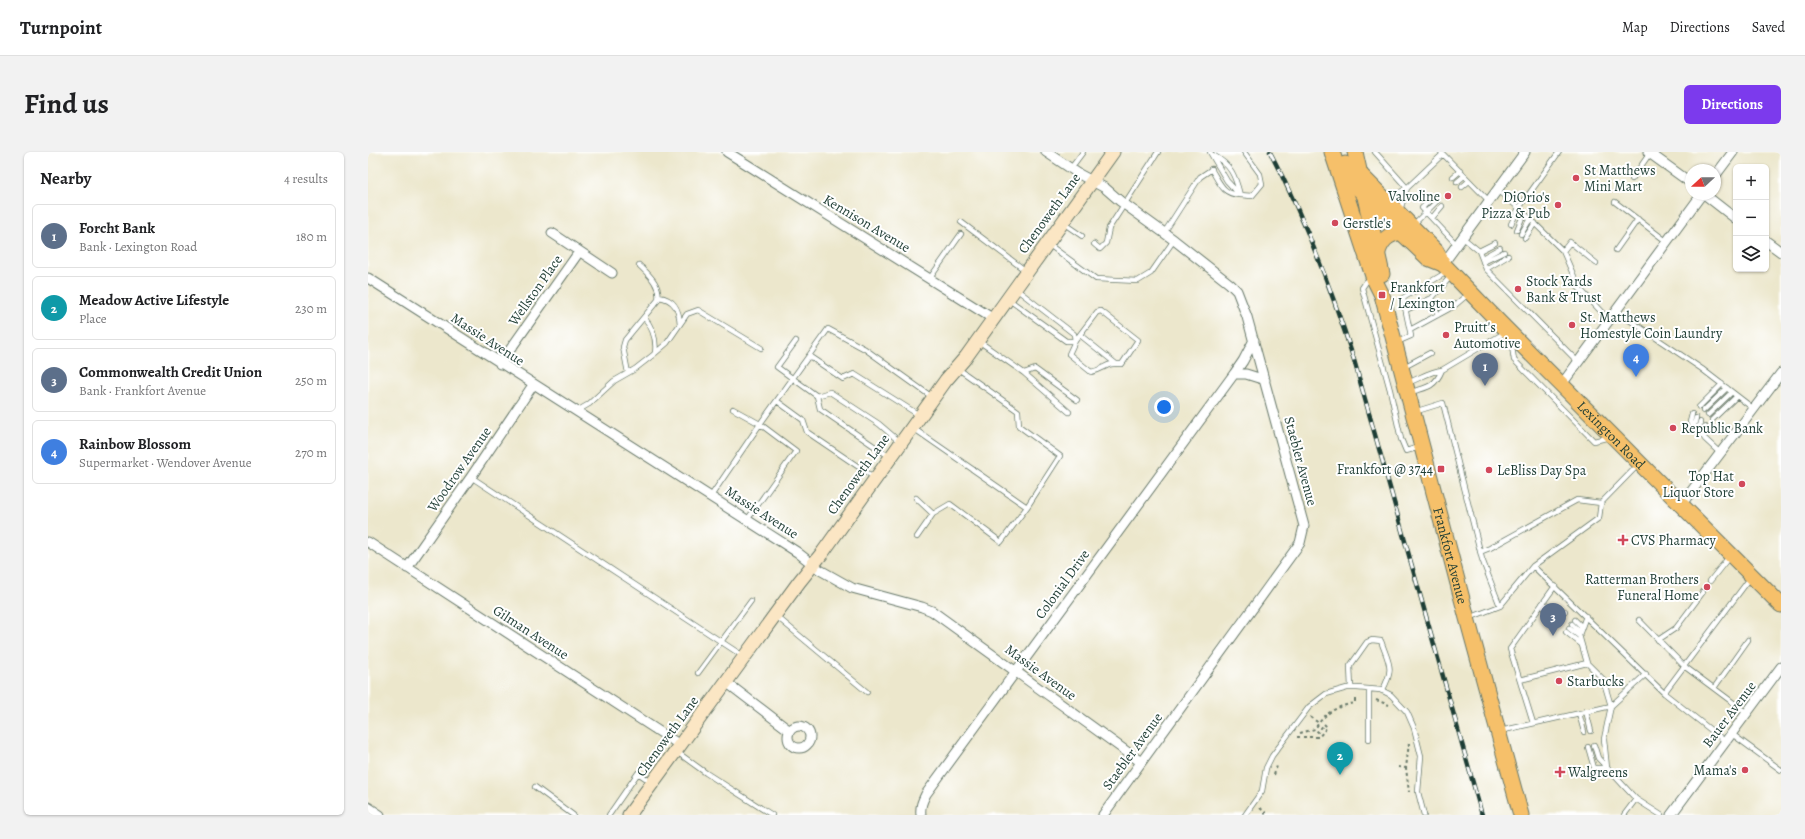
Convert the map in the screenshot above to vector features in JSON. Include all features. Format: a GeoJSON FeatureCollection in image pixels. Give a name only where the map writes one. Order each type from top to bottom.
{"type":"FeatureCollection","features":[{"type":"Feature","properties":{"kind":"main road","name":"Chenoweth Lane"},"geometry":{"type":"LineString","coordinates":[[629,815],[1113,152]]}},
{"type":"Feature","properties":{"kind":"main road","name":"Frankfort Avenue"},"geometry":{"type":"LineString","coordinates":[[1332,152],[1374,276],[1382,295],[1467,618],[1521,815]]}},
{"type":"Feature","properties":{"kind":"main road","name":"Lexington Road"},"geometry":{"type":"LineString","coordinates":[[1341,152],[1349,176],[1365,195],[1405,225]]}},
{"type":"Feature","properties":{"kind":"main road","name":"Frankfort Avenue"},"geometry":{"type":"LineString","coordinates":[[1355,152],[1383,279],[1382,295]]}},
{"type":"Feature","properties":{"kind":"main road","name":"Lexington Road"},"geometry":{"type":"LineString","coordinates":[[1360,174],[1386,200],[1428,258],[1448,270],[1781,605]]}},
{"type":"Feature","properties":{"kind":"main road"},"geometry":{"type":"LineString","coordinates":[[1377,255],[1380,244],[1384,239],[1394,234],[1405,225]]}},
{"type":"Feature","properties":{"kind":"street","name":"Kennison Avenue"},"geometry":{"type":"LineString","coordinates":[[726,152],[992,318]]}},
{"type":"Feature","properties":{"kind":"street","name":"Staebler Avenue"},"geometry":{"type":"LineString","coordinates":[[1046,152],[1105,188],[1125,205],[1174,240],[1237,291],[1254,340],[1304,526],[1300,543],[1102,815]]}},
{"type":"Feature","properties":{"kind":"street"},"geometry":{"type":"LineString","coordinates":[[1448,270],[1460,241],[1525,152]]}},
{"type":"Feature","properties":{"kind":"street"},"geometry":{"type":"LineString","coordinates":[[1721,168],[1733,152]]}},
{"type":"Feature","properties":{"kind":"street"},"geometry":{"type":"LineString","coordinates":[[1649,153],[1685,179]]}},
{"type":"Feature","properties":{"kind":"street"},"geometry":{"type":"LineString","coordinates":[[1562,384],[1666,241],[1698,200]]}},
{"type":"Feature","properties":{"kind":"street"},"geometry":{"type":"LineString","coordinates":[[1711,200],[1733,217]]}},
{"type":"Feature","properties":{"kind":"street"},"geometry":{"type":"LineString","coordinates":[[552,233],[612,273]]}},
{"type":"Feature","properties":{"kind":"street"},"geometry":{"type":"LineString","coordinates":[[1769,243],[1781,252]]}},
{"type":"Feature","properties":{"kind":"street","name":"Wellston Place"},"geometry":{"type":"LineString","coordinates":[[500,364],[579,252]]}},
{"type":"Feature","properties":{"kind":"street","name":"Massie Avenue"},"geometry":{"type":"LineString","coordinates":[[368,278],[533,385],[577,411],[711,496],[797,552],[812,565],[852,588],[932,611],[1141,762]]}},
{"type":"Feature","properties":{"kind":"street","name":"Colonial Drive"},"geometry":{"type":"LineString","coordinates":[[922,815],[920,809],[926,794],[1234,374],[1254,340]]}},
{"type":"Feature","properties":{"kind":"street"},"geometry":{"type":"LineString","coordinates":[[1681,505],[1781,373]]}},
{"type":"Feature","properties":{"kind":"street"},"geometry":{"type":"LineString","coordinates":[[1234,374],[1246,374],[1265,380]]}},
{"type":"Feature","properties":{"kind":"street","name":"Woodrow Avenue"},"geometry":{"type":"LineString","coordinates":[[407,568],[533,385]]}},
{"type":"Feature","properties":{"kind":"street","name":"Gilman Avenue"},"geometry":{"type":"LineString","coordinates":[[368,542],[678,748]]}},
{"type":"Feature","properties":{"kind":"street","name":"Bauer Avenue"},"geometry":{"type":"LineString","coordinates":[[1671,815],[1781,667]]}},
{"type":"Feature","properties":{"kind":"street"},"geometry":{"type":"LineString","coordinates":[[726,682],[790,731]]}},
{"type":"Feature","properties":{"kind":"street"},"geometry":{"type":"LineString","coordinates":[[368,807],[380,815]]}},
{"type":"Feature","properties":{"kind":"lane"},"geometry":{"type":"LineString","coordinates":[[1070,168],[1083,152]]}},
{"type":"Feature","properties":{"kind":"lane"},"geometry":{"type":"LineString","coordinates":[[1094,244],[1100,249],[1106,243],[1109,228],[1158,152]]}},
{"type":"Feature","properties":{"kind":"lane"},"geometry":{"type":"LineString","coordinates":[[1211,169],[1225,191],[1231,194],[1252,196],[1262,184],[1260,174],[1244,152]]}},
{"type":"Feature","properties":{"kind":"lane"},"geometry":{"type":"LineString","coordinates":[[1375,152],[1407,188]]}},
{"type":"Feature","properties":{"kind":"lane"},"geometry":{"type":"LineString","coordinates":[[1511,224],[1519,208],[1559,152]]}},
{"type":"Feature","properties":{"kind":"lane"},"geometry":{"type":"LineString","coordinates":[[1212,153],[1224,161],[1235,176],[1240,195]]}},
{"type":"Feature","properties":{"kind":"lane"},"geometry":{"type":"LineString","coordinates":[[1212,153],[1217,165],[1227,181],[1240,195]]}},
{"type":"Feature","properties":{"kind":"lane"},"geometry":{"type":"LineString","coordinates":[[1386,200],[1407,188],[1442,153],[1489,201]]}},
{"type":"Feature","properties":{"kind":"lane"},"geometry":{"type":"LineString","coordinates":[[1632,179],[1649,153]]}},
{"type":"Feature","properties":{"kind":"lane"},"geometry":{"type":"LineString","coordinates":[[1164,233],[1200,177],[1217,165]]}},
{"type":"Feature","properties":{"kind":"lane"},"geometry":{"type":"LineString","coordinates":[[1453,177],[1460,171]]}},
{"type":"Feature","properties":{"kind":"lane"},"geometry":{"type":"LineString","coordinates":[[1457,182],[1464,176]]}},
{"type":"Feature","properties":{"kind":"lane"},"geometry":{"type":"LineString","coordinates":[[1462,187],[1469,181]]}},
{"type":"Feature","properties":{"kind":"lane"},"geometry":{"type":"LineString","coordinates":[[1407,188],[1401,207],[1405,225],[1426,212],[1437,201]]}},
{"type":"Feature","properties":{"kind":"lane"},"geometry":{"type":"LineString","coordinates":[[1497,190],[1519,208],[1563,251],[1579,288],[1609,320]]}},
{"type":"Feature","properties":{"kind":"lane"},"geometry":{"type":"LineString","coordinates":[[1433,197],[1422,208],[1460,241],[1479,252],[1486,269],[1578,362]]}},
{"type":"Feature","properties":{"kind":"lane"},"geometry":{"type":"LineString","coordinates":[[1615,202],[1666,241]]}},
{"type":"Feature","properties":{"kind":"lane"},"geometry":{"type":"LineString","coordinates":[[1432,218],[1442,206]]}},
{"type":"Feature","properties":{"kind":"lane"},"geometry":{"type":"LineString","coordinates":[[1524,213],[1519,232],[1530,219]]}},
{"type":"Feature","properties":{"kind":"lane"},"geometry":{"type":"LineString","coordinates":[[1616,250],[1638,219]]}},
{"type":"Feature","properties":{"kind":"lane"},"geometry":{"type":"LineString","coordinates":[[961,222],[1026,271]]}},
{"type":"Feature","properties":{"kind":"lane"},"geometry":{"type":"LineString","coordinates":[[1062,222],[1082,236]]}},
{"type":"Feature","properties":{"kind":"lane"},"geometry":{"type":"LineString","coordinates":[[1525,238],[1535,223]]}},
{"type":"Feature","properties":{"kind":"lane"},"geometry":{"type":"LineString","coordinates":[[930,278],[961,234]]}},
{"type":"Feature","properties":{"kind":"lane"},"geometry":{"type":"LineString","coordinates":[[1047,243],[1096,279],[1138,281],[1151,273],[1174,240]]}},
{"type":"Feature","properties":{"kind":"lane"},"geometry":{"type":"LineString","coordinates":[[1563,251],[1570,242],[1596,263]]}},
{"type":"Feature","properties":{"kind":"lane"},"geometry":{"type":"LineString","coordinates":[[1479,252],[1495,243]]}},
{"type":"Feature","properties":{"kind":"lane"},"geometry":{"type":"LineString","coordinates":[[1482,260],[1500,248]]}},
{"type":"Feature","properties":{"kind":"lane"},"geometry":{"type":"LineString","coordinates":[[1482,260],[1506,254],[1486,269]]}},
{"type":"Feature","properties":{"kind":"lane"},"geometry":{"type":"LineString","coordinates":[[628,373],[623,347],[625,340],[659,297],[655,282],[640,266]]}},
{"type":"Feature","properties":{"kind":"lane"},"geometry":{"type":"LineString","coordinates":[[1406,310],[1432,298],[1448,270]]}},
{"type":"Feature","properties":{"kind":"lane"},"geometry":{"type":"LineString","coordinates":[[1395,343],[1411,336],[1403,298],[1448,270]]}},
{"type":"Feature","properties":{"kind":"lane"},"geometry":{"type":"LineString","coordinates":[[1374,276],[1366,282],[1362,288],[1390,390],[1401,439],[1406,451],[1423,447]]}},
{"type":"Feature","properties":{"kind":"lane"},"geometry":{"type":"LineString","coordinates":[[1410,330],[1454,306],[1470,292]]}},
{"type":"Feature","properties":{"kind":"lane"},"geometry":{"type":"LineString","coordinates":[[1011,293],[1074,334],[1075,341]]}},
{"type":"Feature","properties":{"kind":"lane"},"geometry":{"type":"LineString","coordinates":[[1011,293],[1066,341],[1075,341]]}},
{"type":"Feature","properties":{"kind":"lane"},"geometry":{"type":"LineString","coordinates":[[659,297],[665,298],[673,303],[680,313],[680,324]]}},
{"type":"Feature","properties":{"kind":"lane"},"geometry":{"type":"LineString","coordinates":[[1432,298],[1438,315]]}},
{"type":"Feature","properties":{"kind":"lane"},"geometry":{"type":"LineString","coordinates":[[577,411],[593,400],[614,381],[628,373],[667,343],[687,314],[698,310],[761,348]]}},
{"type":"Feature","properties":{"kind":"lane"},"geometry":{"type":"LineString","coordinates":[[1101,311],[1138,340],[1122,364],[1111,363],[1098,371],[1091,372],[1069,354],[1075,341],[1080,335],[1097,312],[1101,311]]}},
{"type":"Feature","properties":{"kind":"lane"},"geometry":{"type":"LineString","coordinates":[[1616,311],[1722,384],[1754,409]]}},
{"type":"Feature","properties":{"kind":"lane"},"geometry":{"type":"LineString","coordinates":[[644,317],[649,324],[656,343],[655,353]]}},
{"type":"Feature","properties":{"kind":"lane"},"geometry":{"type":"LineString","coordinates":[[711,496],[828,329],[864,349],[933,397]]}},
{"type":"Feature","properties":{"kind":"lane"},"geometry":{"type":"LineString","coordinates":[[1407,388],[1432,371],[1442,370],[1509,332],[1514,360],[1594,441],[1614,436]]}},
{"type":"Feature","properties":{"kind":"lane"},"geometry":{"type":"LineString","coordinates":[[1080,335],[1115,363]]}},
{"type":"Feature","properties":{"kind":"lane"},"geometry":{"type":"LineString","coordinates":[[976,340],[1024,373],[1069,412]]}},
{"type":"Feature","properties":{"kind":"lane"},"geometry":{"type":"LineString","coordinates":[[796,341],[777,367],[817,396],[820,409],[890,457]]}},
{"type":"Feature","properties":{"kind":"lane"},"geometry":{"type":"LineString","coordinates":[[1402,368],[1430,353]]}},
{"type":"Feature","properties":{"kind":"lane"},"geometry":{"type":"LineString","coordinates":[[809,356],[843,379],[854,374],[920,416]]}},
{"type":"Feature","properties":{"kind":"lane"},"geometry":{"type":"LineString","coordinates":[[917,537],[933,514],[950,504],[1001,542],[1027,507],[1060,456],[1019,426],[1018,411],[956,368]]}},
{"type":"Feature","properties":{"kind":"lane"},"geometry":{"type":"LineString","coordinates":[[1024,373],[1035,369],[1077,400]]}},
{"type":"Feature","properties":{"kind":"lane"},"geometry":{"type":"LineString","coordinates":[[1407,388],[1431,387],[1439,379],[1442,370]]}},
{"type":"Feature","properties":{"kind":"lane"},"geometry":{"type":"LineString","coordinates":[[1699,407],[1722,384]]}},
{"type":"Feature","properties":{"kind":"lane"},"geometry":{"type":"LineString","coordinates":[[1703,411],[1727,388]]}},
{"type":"Feature","properties":{"kind":"lane"},"geometry":{"type":"LineString","coordinates":[[817,396],[830,392],[879,424],[901,442]]}},
{"type":"Feature","properties":{"kind":"lane"},"geometry":{"type":"LineString","coordinates":[[1708,415],[1732,392]]}},
{"type":"Feature","properties":{"kind":"lane"},"geometry":{"type":"LineString","coordinates":[[1712,420],[1737,396]]}},
{"type":"Feature","properties":{"kind":"lane"},"geometry":{"type":"LineString","coordinates":[[777,401],[803,420],[807,432],[875,478]]}},
{"type":"Feature","properties":{"kind":"lane"},"geometry":{"type":"LineString","coordinates":[[1414,412],[1444,403],[1480,552],[1500,606]]}},
{"type":"Feature","properties":{"kind":"lane"},"geometry":{"type":"LineString","coordinates":[[733,409],[760,424],[796,451],[747,520]]}},
{"type":"Feature","properties":{"kind":"lane"},"geometry":{"type":"LineString","coordinates":[[1694,416],[1690,422],[1720,453]]}},
{"type":"Feature","properties":{"kind":"lane"},"geometry":{"type":"LineString","coordinates":[[1700,422],[1700,434]]}},
{"type":"Feature","properties":{"kind":"lane"},"geometry":{"type":"LineString","coordinates":[[912,427],[1027,507]]}},
{"type":"Feature","properties":{"kind":"lane"},"geometry":{"type":"LineString","coordinates":[[1705,427],[1702,434],[1705,439]]}},
{"type":"Feature","properties":{"kind":"lane"},"geometry":{"type":"LineString","coordinates":[[1467,618],[1500,606],[1533,566],[1599,518],[1601,503],[1640,463]]}},
{"type":"Feature","properties":{"kind":"lane"},"geometry":{"type":"LineString","coordinates":[[471,477],[745,657]]}},
{"type":"Feature","properties":{"kind":"lane"},"geometry":{"type":"LineString","coordinates":[[916,498],[933,514]]}},
{"type":"Feature","properties":{"kind":"lane"},"geometry":{"type":"LineString","coordinates":[[1480,552],[1578,500],[1601,503]]}},
{"type":"Feature","properties":{"kind":"lane"},"geometry":{"type":"LineString","coordinates":[[1710,581],[1731,554]]}},
{"type":"Feature","properties":{"kind":"lane"},"geometry":{"type":"LineString","coordinates":[[1533,566],[1664,693],[1726,742]]}},
{"type":"Feature","properties":{"kind":"lane"},"geometry":{"type":"LineString","coordinates":[[1664,693],[1752,576]]}},
{"type":"Feature","properties":{"kind":"lane"},"geometry":{"type":"LineString","coordinates":[[1533,723],[1510,649],[1555,586]]}},
{"type":"Feature","properties":{"kind":"lane"},"geometry":{"type":"LineString","coordinates":[[1658,640],[1676,628],[1703,592]]}},
{"type":"Feature","properties":{"kind":"lane"},"geometry":{"type":"LineString","coordinates":[[698,673],[751,600]]}},
{"type":"Feature","properties":{"kind":"lane"},"geometry":{"type":"LineString","coordinates":[[1542,604],[1565,611]]}},
{"type":"Feature","properties":{"kind":"lane"},"geometry":{"type":"LineString","coordinates":[[1542,604],[1562,616]]}},
{"type":"Feature","properties":{"kind":"lane"},"geometry":{"type":"LineString","coordinates":[[1542,604],[1556,622]]}},
{"type":"Feature","properties":{"kind":"lane"},"geometry":{"type":"LineString","coordinates":[[775,615],[867,692]]}},
{"type":"Feature","properties":{"kind":"lane"},"geometry":{"type":"LineString","coordinates":[[1581,644],[1580,632],[1586,616]]}},
{"type":"Feature","properties":{"kind":"lane"},"geometry":{"type":"LineString","coordinates":[[1639,620],[1684,666],[1747,713]]}},
{"type":"Feature","properties":{"kind":"lane"},"geometry":{"type":"LineString","coordinates":[[1571,626],[1580,632]]}},
{"type":"Feature","properties":{"kind":"lane"},"geometry":{"type":"LineString","coordinates":[[1571,626],[1580,632]]}},
{"type":"Feature","properties":{"kind":"lane"},"geometry":{"type":"LineString","coordinates":[[1571,626],[1581,644],[1587,663],[1603,679],[1611,706],[1604,739],[1607,768]]}},
{"type":"Feature","properties":{"kind":"lane"},"geometry":{"type":"LineString","coordinates":[[1351,688],[1350,666],[1367,642],[1377,639],[1381,641],[1391,671],[1389,679],[1382,691]]}},
{"type":"Feature","properties":{"kind":"lane"},"geometry":{"type":"LineString","coordinates":[[1714,688],[1748,640]]}},
{"type":"Feature","properties":{"kind":"lane"},"geometry":{"type":"LineString","coordinates":[[1520,680],[1587,663]]}},
{"type":"Feature","properties":{"kind":"lane"},"geometry":{"type":"LineString","coordinates":[[1498,731],[1611,706],[1646,674]]}},
{"type":"Feature","properties":{"kind":"lane"},"geometry":{"type":"LineString","coordinates":[[1245,815],[1262,791],[1266,768],[1272,756],[1309,707],[1326,694],[1351,688],[1382,691],[1390,695],[1407,712],[1414,728],[1421,756],[1418,792],[1424,815]]}},
{"type":"Feature","properties":{"kind":"lane"},"geometry":{"type":"LineString","coordinates":[[1369,689],[1369,739]]}},
{"type":"Feature","properties":{"kind":"lane"},"geometry":{"type":"LineString","coordinates":[[1586,711],[1590,731]]}},
{"type":"Feature","properties":{"kind":"lane"},"geometry":{"type":"LineString","coordinates":[[1579,713],[1584,732]]}},
{"type":"Feature","properties":{"kind":"lane"},"geometry":{"type":"LineString","coordinates":[[1732,734],[1781,770]]}},
{"type":"Feature","properties":{"kind":"lane"},"geometry":{"type":"LineString","coordinates":[[1594,745],[1598,758],[1636,800],[1661,815]]}},
{"type":"Feature","properties":{"kind":"lane"},"geometry":{"type":"LineString","coordinates":[[1588,747],[1594,768],[1607,768]]}},
{"type":"Feature","properties":{"kind":"lane"},"geometry":{"type":"LineString","coordinates":[[678,748],[706,773],[772,815]]}},
{"type":"Feature","properties":{"kind":"lane"},"geometry":{"type":"LineString","coordinates":[[609,815],[638,773],[652,783]]}},
{"type":"Feature","properties":{"kind":"lane"},"geometry":{"type":"LineString","coordinates":[[535,787],[573,815]]}},
{"type":"Feature","properties":{"kind":"lane"},"geometry":{"type":"LineString","coordinates":[[1623,815],[1636,800]]}},
{"type":"Feature","properties":{"kind":"path"},"geometry":{"type":"LineString","coordinates":[[1315,729],[1327,714],[1337,708],[1354,703],[1356,695],[1360,693],[1386,704],[1393,710]]}},
{"type":"Feature","properties":{"kind":"path"},"geometry":{"type":"LineString","coordinates":[[1293,742],[1297,737],[1301,732],[1315,729],[1318,732],[1324,724],[1327,728],[1319,737],[1297,737]]}},
{"type":"Feature","properties":{"kind":"path"},"geometry":{"type":"LineString","coordinates":[[1409,740],[1406,768],[1411,798]]}},
{"type":"Feature","properties":{"kind":"path"},"geometry":{"type":"LineString","coordinates":[[1273,779],[1279,763]]}},
{"type":"Feature","properties":{"kind":"path"},"geometry":{"type":"LineString","coordinates":[[1398,767],[1406,768]]}},
{"type":"Feature","properties":{"kind":"path"},"geometry":{"type":"LineString","coordinates":[[1260,806],[1266,813],[1265,815]]}},
{"type":"Feature","properties":{"kind":"railway"},"geometry":{"type":"LineString","coordinates":[[1270,152],[1306,228],[1354,360],[1482,815]]}},
{"type":"Feature","properties":{"kind":"place","name":"St Matthews Mini Mart"},"geometry":{"type":"Point","coordinates":[1576,178]}},
{"type":"Feature","properties":{"kind":"place","name":"Valvoline"},"geometry":{"type":"Point","coordinates":[1448,196]}},
{"type":"Feature","properties":{"kind":"place","name":"DiOrio's Pizza & Pub"},"geometry":{"type":"Point","coordinates":[1558,205]}},
{"type":"Feature","properties":{"kind":"place","name":"Gerstle's"},"geometry":{"type":"Point","coordinates":[1335,223]}},
{"type":"Feature","properties":{"kind":"place","name":"Stock Yards Bank & Trust"},"geometry":{"type":"Point","coordinates":[1518,289]}},
{"type":"Feature","properties":{"kind":"place","name":"Frankfort / Lexington"},"geometry":{"type":"Point","coordinates":[1382,295]}},
{"type":"Feature","properties":{"kind":"place","name":"St. Matthews Homestyle Coin Laundry"},"geometry":{"type":"Point","coordinates":[1572,325]}},
{"type":"Feature","properties":{"kind":"place","name":"Pruitt's Automotive"},"geometry":{"type":"Point","coordinates":[1446,335]}},
{"type":"Feature","properties":{"kind":"place","name":"Rainbow Blossom"},"geometry":{"type":"Point","coordinates":[1636,377]}},
{"type":"Feature","properties":{"kind":"place","name":"Forcht Bank"},"geometry":{"type":"Point","coordinates":[1485,386]}},
{"type":"Feature","properties":{"kind":"place","name":"Republic Bank"},"geometry":{"type":"Point","coordinates":[1673,428]}},
{"type":"Feature","properties":{"kind":"place","name":"Frankfort @ 3744"},"geometry":{"type":"Point","coordinates":[1441,469]}},
{"type":"Feature","properties":{"kind":"place","name":"LeBliss Day Spa"},"geometry":{"type":"Point","coordinates":[1489,470]}},
{"type":"Feature","properties":{"kind":"place","name":"Top Hat Liquor Store"},"geometry":{"type":"Point","coordinates":[1742,484]}},
{"type":"Feature","properties":{"kind":"place","name":"CVS Pharmacy"},"geometry":{"type":"Point","coordinates":[1623,540]}},
{"type":"Feature","properties":{"kind":"place","name":"Ratterman Brothers Funeral Home"},"geometry":{"type":"Point","coordinates":[1707,587]}},
{"type":"Feature","properties":{"kind":"place","name":"Commonwealth Credit Union"},"geometry":{"type":"Point","coordinates":[1553,636]}},
{"type":"Feature","properties":{"kind":"place","name":"Starbucks"},"geometry":{"type":"Point","coordinates":[1559,681]}},
{"type":"Feature","properties":{"kind":"place","name":"Mama's"},"geometry":{"type":"Point","coordinates":[1745,770]}},
{"type":"Feature","properties":{"kind":"place","name":"Walgreens"},"geometry":{"type":"Point","coordinates":[1560,772]}},
{"type":"Feature","properties":{"kind":"place","name":"Meadow Active Lifestyle"},"geometry":{"type":"Point","coordinates":[1340,775]}}]}
